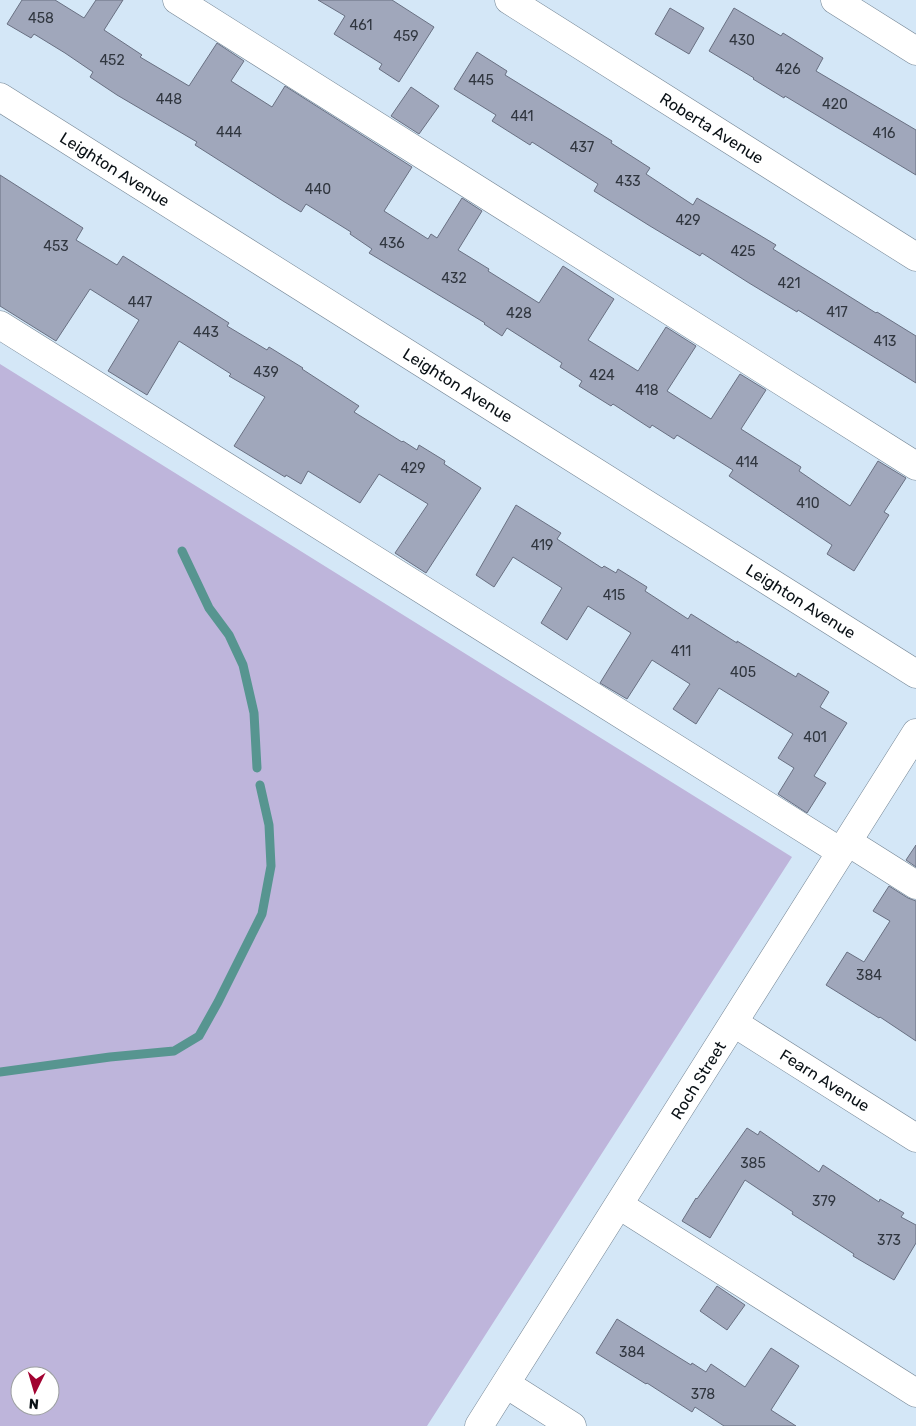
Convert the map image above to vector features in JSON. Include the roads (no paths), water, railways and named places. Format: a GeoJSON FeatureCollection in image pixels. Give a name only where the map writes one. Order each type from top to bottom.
{"type":"FeatureCollection","features":[{"type":"Feature","properties":{"kind":"street"},"geometry":{"type":"LineString","coordinates":[[177,0],[916,466]]}},
{"type":"Feature","properties":{"kind":"street","name":"Roberta Avenue"},"geometry":{"type":"LineString","coordinates":[[509,0],[916,257]]}},
{"type":"Feature","properties":{"kind":"street"},"geometry":{"type":"LineString","coordinates":[[835,0],[916,51]]}},
{"type":"Feature","properties":{"kind":"street","name":"Leighton Avenue"},"geometry":{"type":"LineString","coordinates":[[0,97],[916,674]]}},
{"type":"Feature","properties":{"kind":"street"},"geometry":{"type":"LineString","coordinates":[[0,325],[844,847],[916,885]]}},
{"type":"Feature","properties":{"kind":"street","name":"Roch Street"},"geometry":{"type":"LineString","coordinates":[[479,1426],[916,733]]}},
{"type":"Feature","properties":{"kind":"street","name":"Fearn Avenue"},"geometry":{"type":"LineString","coordinates":[[734,1023],[916,1138]]}},
{"type":"Feature","properties":{"kind":"street"},"geometry":{"type":"LineString","coordinates":[[619,1205],[916,1393]]}},
{"type":"Feature","properties":{"kind":"street"},"geometry":{"type":"LineString","coordinates":[[506,1384],[572,1426]]}},
{"type":"Feature","properties":{"kind":"waterway"},"geometry":{"type":"LineString","coordinates":[[182,551],[209,608],[229,635],[243,665],[254,713],[257,768]]}},
{"type":"Feature","properties":{"kind":"waterway"},"geometry":{"type":"LineString","coordinates":[[0,1072],[110,1057],[174,1051],[199,1036],[262,914],[271,866],[269,825],[260,785]]}}]}
